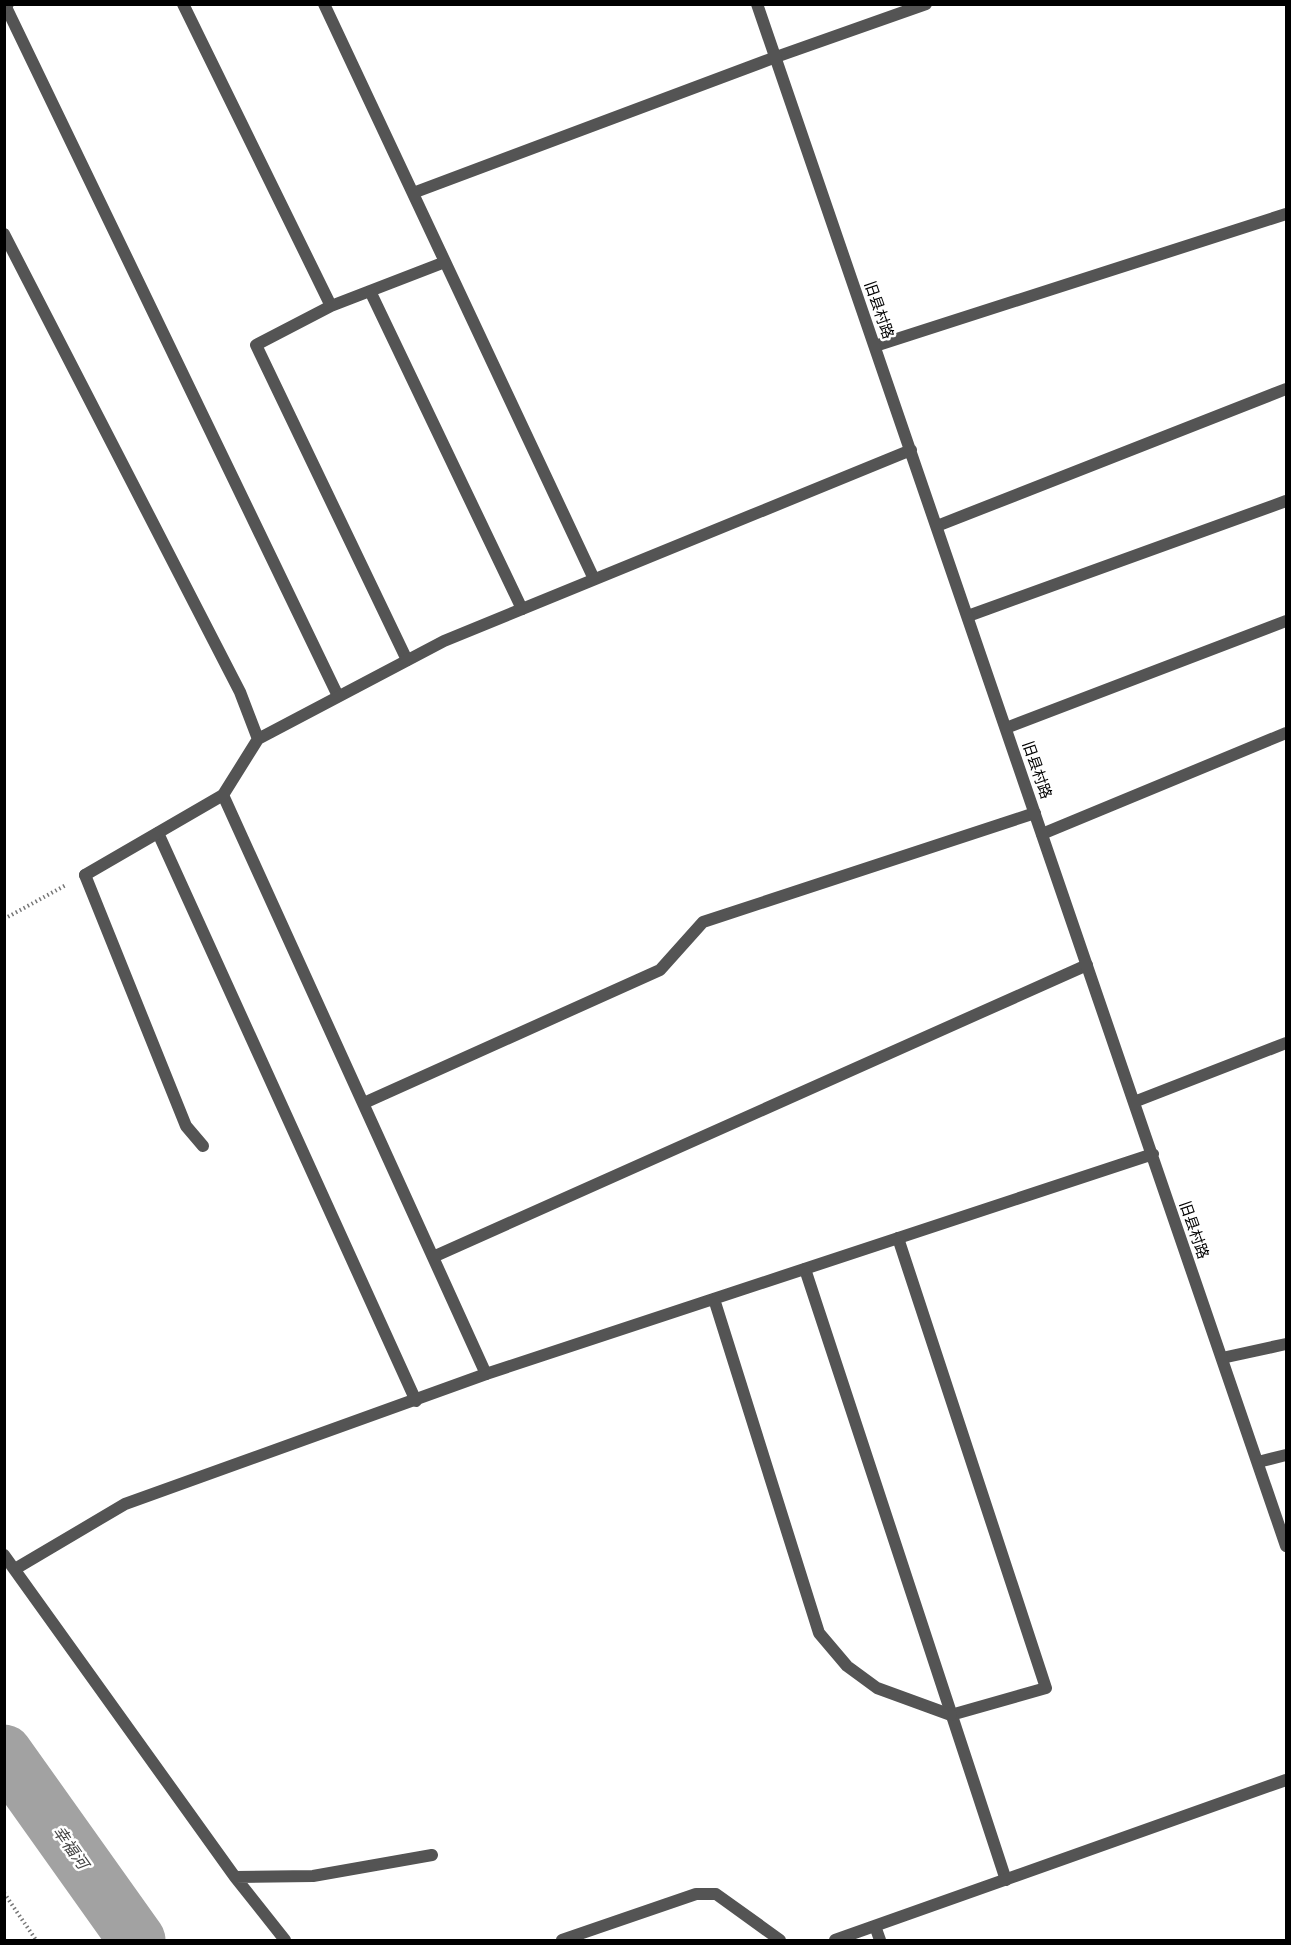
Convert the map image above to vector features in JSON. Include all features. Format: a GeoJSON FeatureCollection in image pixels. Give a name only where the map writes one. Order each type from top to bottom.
{"type":"FeatureCollection","features":[{"type":"Feature","properties":{"kind":"street"},"geometry":{"type":"LineString","coordinates":[[183,4],[331,306]]}},
{"type":"Feature","properties":{"kind":"street"},"geometry":{"type":"LineString","coordinates":[[324,4],[594,579]]}},
{"type":"Feature","properties":{"kind":"street","name":"旧县村路"},"geometry":{"type":"LineString","coordinates":[[758,4],[1287,1546]]}},
{"type":"Feature","properties":{"kind":"street"},"geometry":{"type":"LineString","coordinates":[[413,193],[776,57],[926,4]]}},
{"type":"Feature","properties":{"kind":"street"},"geometry":{"type":"LineString","coordinates":[[6,6],[338,696]]}},
{"type":"Feature","properties":{"kind":"street"},"geometry":{"type":"LineString","coordinates":[[875,346],[1287,214]]}},
{"type":"Feature","properties":{"kind":"street"},"geometry":{"type":"LineString","coordinates":[[4,234],[240,692],[258,739]]}},
{"type":"Feature","properties":{"kind":"street"},"geometry":{"type":"LineString","coordinates":[[407,660],[256,345],[331,306],[445,262]]}},
{"type":"Feature","properties":{"kind":"street"},"geometry":{"type":"LineString","coordinates":[[370,291],[522,609]]}},
{"type":"Feature","properties":{"kind":"street"},"geometry":{"type":"LineString","coordinates":[[937,526],[1287,389]]}},
{"type":"Feature","properties":{"kind":"street"},"geometry":{"type":"LineString","coordinates":[[203,1146],[186,1126],[85,875],[222,795],[258,739],[444,640],[911,450]]}},
{"type":"Feature","properties":{"kind":"street"},"geometry":{"type":"LineString","coordinates":[[968,616],[1287,501]]}},
{"type":"Feature","properties":{"kind":"street"},"geometry":{"type":"LineString","coordinates":[[1006,728],[1287,621]]}},
{"type":"Feature","properties":{"kind":"street"},"geometry":{"type":"LineString","coordinates":[[1042,834],[1287,733]]}},
{"type":"Feature","properties":{"kind":"street"},"geometry":{"type":"LineString","coordinates":[[222,795],[486,1374]]}},
{"type":"Feature","properties":{"kind":"street"},"geometry":{"type":"LineString","coordinates":[[364,1103],[660,970],[703,922],[1035,813]]}},
{"type":"Feature","properties":{"kind":"street"},"geometry":{"type":"LineString","coordinates":[[158,832],[416,1401]]}},
{"type":"Feature","properties":{"kind":"street"},"geometry":{"type":"LineString","coordinates":[[433,1257],[1087,965]]}},
{"type":"Feature","properties":{"kind":"street"},"geometry":{"type":"LineString","coordinates":[[1134,1101],[1287,1043]]}},
{"type":"Feature","properties":{"kind":"street"},"geometry":{"type":"LineString","coordinates":[[15,1569],[125,1504],[486,1374],[1153,1154]]}},
{"type":"Feature","properties":{"kind":"street"},"geometry":{"type":"LineString","coordinates":[[714,1299],[819,1633],[847,1666],[877,1688],[951,1715],[1046,1688],[898,1238]]}},
{"type":"Feature","properties":{"kind":"street"},"geometry":{"type":"LineString","coordinates":[[805,1269],[1005,1880]]}},
{"type":"Feature","properties":{"kind":"street"},"geometry":{"type":"LineString","coordinates":[[1222,1358],[1287,1344]]}},
{"type":"Feature","properties":{"kind":"street"},"geometry":{"type":"LineString","coordinates":[[1258,1462],[1287,1455]]}},
{"type":"Feature","properties":{"kind":"street"},"geometry":{"type":"LineString","coordinates":[[4,1555],[235,1877],[285,1941]]}},
{"type":"Feature","properties":{"kind":"street"},"geometry":{"type":"LineString","coordinates":[[835,1941],[1287,1780]]}},
{"type":"Feature","properties":{"kind":"street"},"geometry":{"type":"LineString","coordinates":[[235,1877],[313,1876],[432,1855]]}},
{"type":"Feature","properties":{"kind":"street"},"geometry":{"type":"LineString","coordinates":[[562,1941],[696,1894],[716,1894],[780,1941]]}},
{"type":"Feature","properties":{"kind":"street"},"geometry":{"type":"LineString","coordinates":[[875,1926],[880,1941]]}},
{"type":"Feature","properties":{"kind":"path"},"geometry":{"type":"LineString","coordinates":[[4,919],[85,875]]}},
{"type":"Feature","properties":{"kind":"path"},"geometry":{"type":"LineString","coordinates":[[4,1893],[36,1941]]}},
{"type":"Feature","properties":{"kind":"waterway","name":"幸福河"},"geometry":{"type":"LineString","coordinates":[[4,1753],[137,1940]]}}]}
